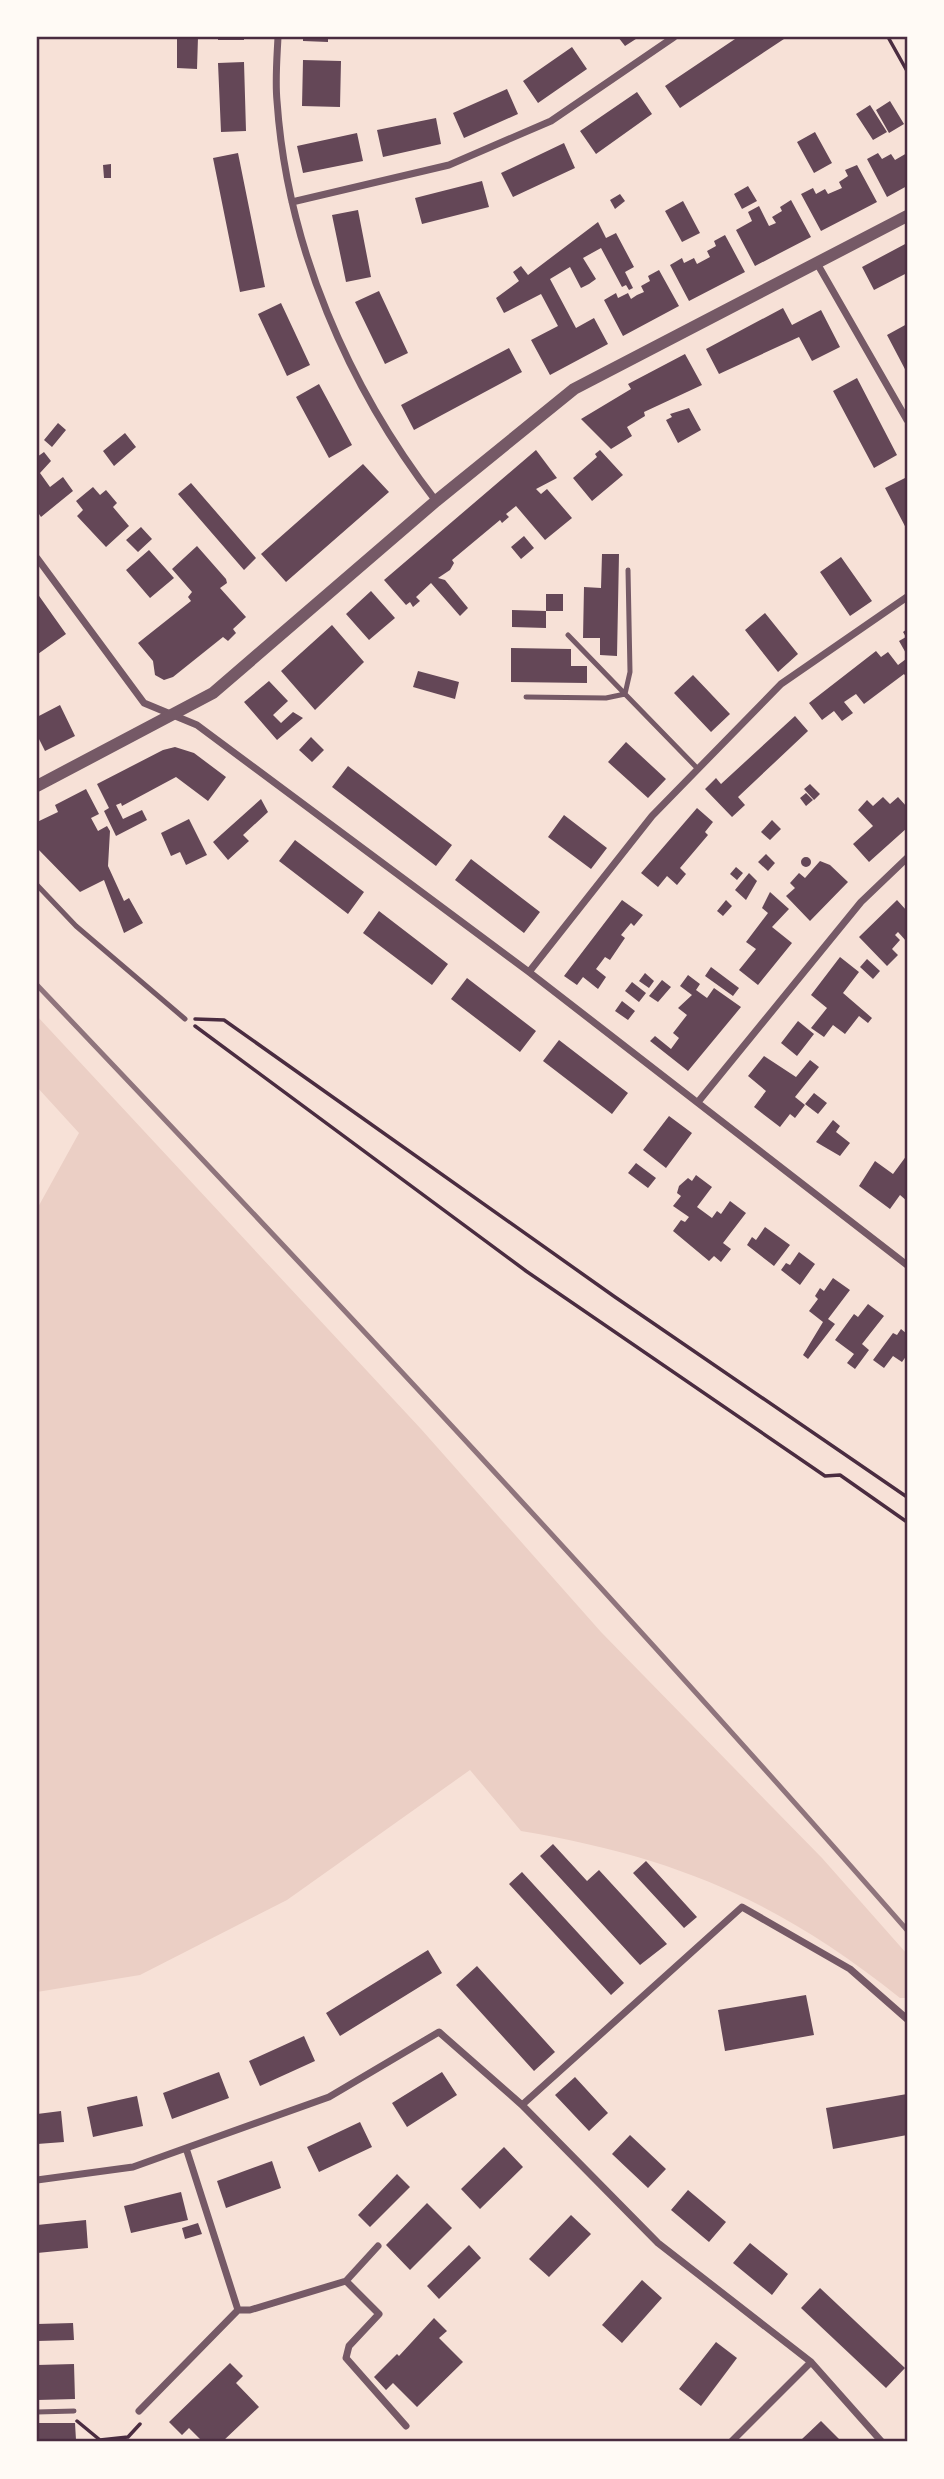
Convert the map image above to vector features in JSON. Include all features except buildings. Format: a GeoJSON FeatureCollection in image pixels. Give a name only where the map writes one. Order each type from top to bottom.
{"type":"FeatureCollection","features":[{"type":"Feature","properties":{"kind":"street"},"geometry":{"type":"LineString","coordinates":[[278,37],[277,100],[292,202],[333,332],[398,451],[436,501]]}},
{"type":"Feature","properties":{"kind":"street"},"geometry":{"type":"LineString","coordinates":[[292,202],[449,165],[551,121],[662,40],[674,37]]}},
{"type":"Feature","properties":{"kind":"street"},"geometry":{"type":"LineString","coordinates":[[37,786],[214,693],[436,501],[574,389],[818,265],[907,216]]}},
{"type":"Feature","properties":{"kind":"street"},"geometry":{"type":"LineString","coordinates":[[818,265],[907,420]]}},
{"type":"Feature","properties":{"kind":"street"},"geometry":{"type":"LineString","coordinates":[[37,558],[144,703],[197,725],[529,972],[907,1265]]}},
{"type":"Feature","properties":{"kind":"street"},"geometry":{"type":"LineString","coordinates":[[529,972],[652,816],[781,684],[907,597]]}},
{"type":"Feature","properties":{"kind":"street"},"geometry":{"type":"LineString","coordinates":[[698,1102],[861,902],[907,858]]}},
{"type":"Feature","properties":{"kind":"street"},"geometry":{"type":"LineString","coordinates":[[522,2105],[741,1907],[850,1969],[907,2019]]}},
{"type":"Feature","properties":{"kind":"street"},"geometry":{"type":"LineString","coordinates":[[37,2180],[133,2167],[329,2097],[439,2032],[522,2105],[658,2243],[811,2362],[882,2442]]}},
{"type":"Feature","properties":{"kind":"street"},"geometry":{"type":"LineString","coordinates":[[186,2148],[238,2310]]}},
{"type":"Feature","properties":{"kind":"street"},"geometry":{"type":"LineString","coordinates":[[139,2411],[238,2310],[250,2310],[346,2281],[378,2246]]}},
{"type":"Feature","properties":{"kind":"street"},"geometry":{"type":"LineString","coordinates":[[346,2281],[379,2314],[349,2346],[346,2358],[406,2426]]}},
{"type":"Feature","properties":{"kind":"street"},"geometry":{"type":"LineString","coordinates":[[731,2442],[811,2362]]}},
{"type":"Feature","properties":{"kind":"lane"},"geometry":{"type":"LineString","coordinates":[[625,694],[631,672],[628,570]]}},
{"type":"Feature","properties":{"kind":"lane"},"geometry":{"type":"LineString","coordinates":[[568,635],[698,769]]}},
{"type":"Feature","properties":{"kind":"lane"},"geometry":{"type":"LineString","coordinates":[[526,697],[606,698],[625,694]]}},
{"type":"Feature","properties":{"kind":"lane"},"geometry":{"type":"LineString","coordinates":[[37,885],[76,926],[185,1018]]}},
{"type":"Feature","properties":{"kind":"lane"},"geometry":{"type":"LineString","coordinates":[[37,2412],[74,2411]]}},
{"type":"Feature","properties":{"kind":"path"},"geometry":{"type":"LineString","coordinates":[[888,37],[907,71]]}},
{"type":"Feature","properties":{"kind":"path"},"geometry":{"type":"LineString","coordinates":[[185,1018],[224,1020],[615,1297],[907,1497]]}},
{"type":"Feature","properties":{"kind":"path"},"geometry":{"type":"LineString","coordinates":[[185,1018],[526,1271],[825,1476],[840,1475],[907,1522]]}},
{"type":"Feature","properties":{"kind":"path"},"geometry":{"type":"LineString","coordinates":[[74,2411],[76,2421],[100,2441]]}},
{"type":"Feature","properties":{"kind":"path"},"geometry":{"type":"LineString","coordinates":[[91,2442],[128,2437],[145,2419],[139,2411]]}},
{"type":"Feature","properties":{"kind":"shaded area"},"geometry":{"type":"Polygon","coordinates":[[[37,1016],[421,1429],[601,1632],[822,1858],[907,1954],[907,1998],[900,1998],[811,1934],[722,1888],[676,1869],[628,1854],[521,1831],[470,1770],[287,1900],[140,1975],[37,1992],[37,1209],[79,1133],[37,1087],[37,1016]]]}},
{"type":"Feature","properties":{"kind":"railway"},"geometry":{"type":"LineString","coordinates":[[37,985],[477,1453],[694,1690],[907,1930]]}}]}
